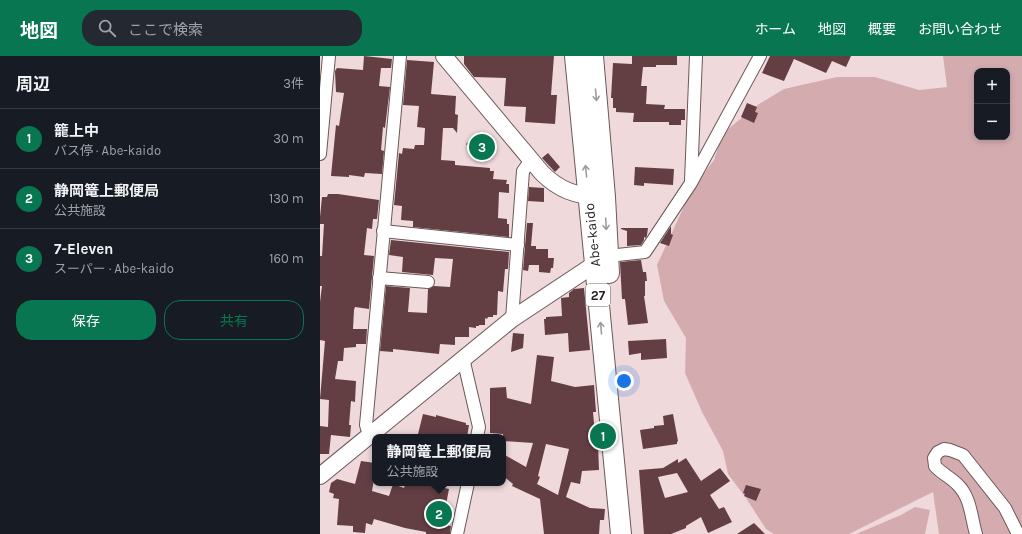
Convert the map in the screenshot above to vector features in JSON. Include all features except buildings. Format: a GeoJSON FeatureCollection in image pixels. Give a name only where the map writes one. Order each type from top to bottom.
{"type":"FeatureCollection","features":[{"type":"Feature","properties":{"kind":"main road","name":"Abe-kaido"},"geometry":{"type":"LineString","coordinates":[[575,56],[597,197]]}},
{"type":"Feature","properties":{"kind":"main road","name":"Abe-kaido"},"geometry":{"type":"LineString","coordinates":[[593,56],[597,197],[621,534]]}},
{"type":"Feature","properties":{"kind":"main road","name":"Abe-kaido"},"geometry":{"type":"LineString","coordinates":[[602,260],[633,534]]}},
{"type":"Feature","properties":{"kind":"street"},"geometry":{"type":"LineString","coordinates":[[320,154],[324,77],[329,56]]}},
{"type":"Feature","properties":{"kind":"street"},"geometry":{"type":"LineString","coordinates":[[369,435],[366,425],[400,56]]}},
{"type":"Feature","properties":{"kind":"street"},"geometry":{"type":"LineString","coordinates":[[444,56],[530,160],[553,184],[574,194],[597,197]]}},
{"type":"Feature","properties":{"kind":"street"},"geometry":{"type":"LineString","coordinates":[[691,183],[696,56]]}},
{"type":"Feature","properties":{"kind":"street"},"geometry":{"type":"LineString","coordinates":[[320,476],[512,319],[602,260],[645,252],[691,183],[760,56]]}},
{"type":"Feature","properties":{"kind":"street"},"geometry":{"type":"LineString","coordinates":[[512,319],[523,171],[530,160]]}},
{"type":"Feature","properties":{"kind":"street"},"geometry":{"type":"LineString","coordinates":[[383,231],[518,245]]}},
{"type":"Feature","properties":{"kind":"street"},"geometry":{"type":"LineString","coordinates":[[379,278],[428,282]]}},
{"type":"Feature","properties":{"kind":"street"},"geometry":{"type":"LineString","coordinates":[[463,358],[479,427],[478,434]]}},
{"type":"Feature","properties":{"kind":"street"},"geometry":{"type":"LineString","coordinates":[[976,534],[970,507],[961,489],[935,466],[934,458],[938,452],[944,449],[964,455],[1005,508],[1018,534]]}},
{"type":"Feature","properties":{"kind":"street"},"geometry":{"type":"LineString","coordinates":[[457,534],[467,486]]}},
{"type":"Feature","properties":{"kind":"shaded area"},"geometry":{"type":"Polygon","coordinates":[[[943,56],[1022,56],[1022,534],[939,534],[933,492],[849,534],[774,534],[766,529],[728,474],[723,451],[702,412],[685,373],[686,338],[664,301],[657,265],[692,189],[714,160],[723,133],[759,104],[784,89],[837,77],[875,77],[919,90],[947,87],[943,56]]]}},
{"type":"Feature","properties":{"kind":"shaded area"},"geometry":{"type":"Polygon","coordinates":[[[915,507],[930,510],[925,534],[856,534],[901,515],[915,507]]]}},
{"type":"Feature","properties":{"kind":"place","name":"7-Eleven"},"geometry":{"type":"Point","coordinates":[482,147]}},
{"type":"Feature","properties":{"kind":"place","name":"籠上中"},"geometry":{"type":"Point","coordinates":[603,436]}},
{"type":"Feature","properties":{"kind":"place","name":"静岡篭上郵便局"},"geometry":{"type":"Point","coordinates":[439,514]}}]}
